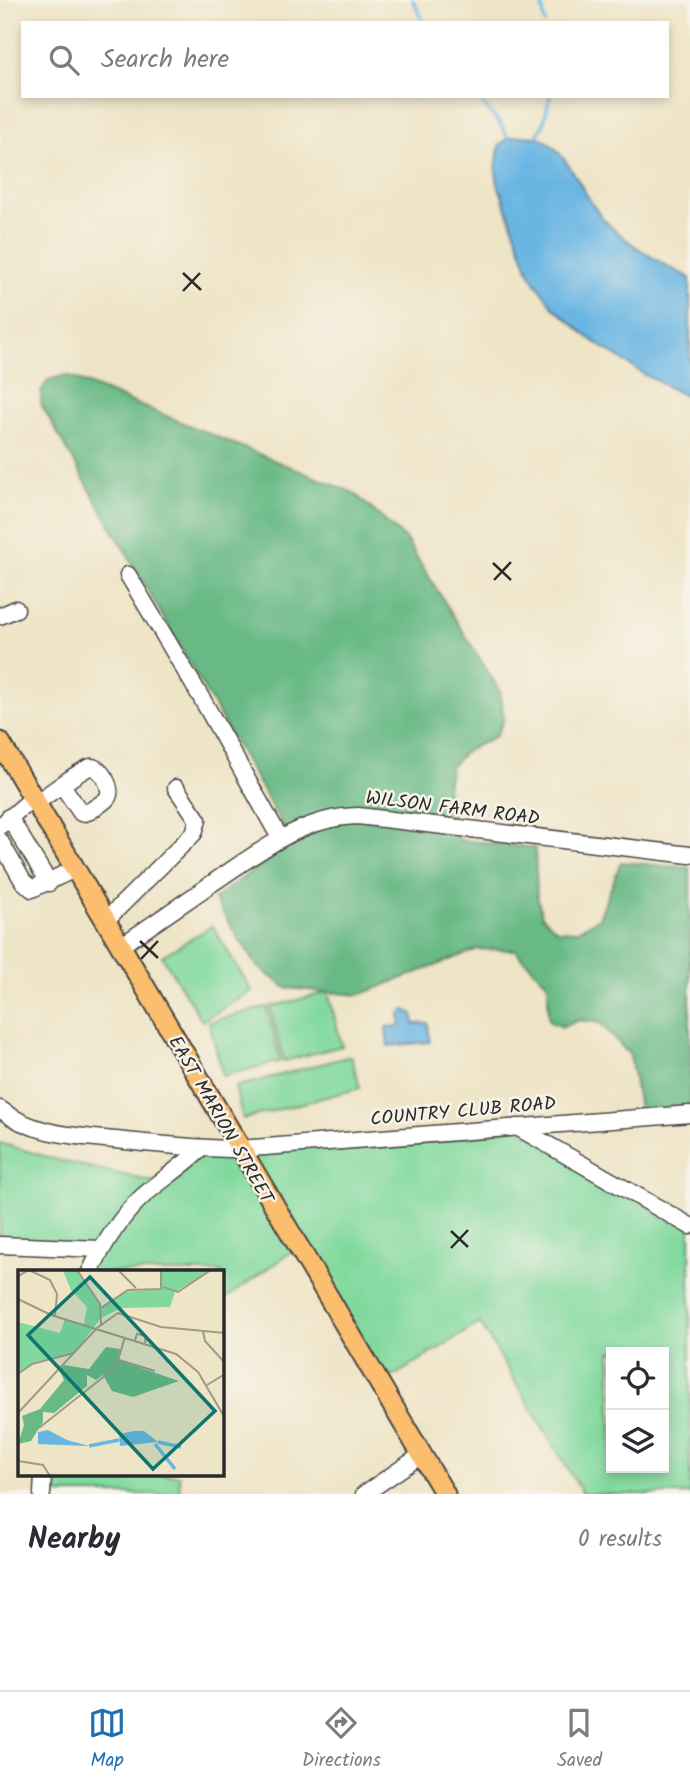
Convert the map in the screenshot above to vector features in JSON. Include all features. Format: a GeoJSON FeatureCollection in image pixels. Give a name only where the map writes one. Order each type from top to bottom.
{"type":"FeatureCollection","features":[{"type":"Feature","properties":{"kind":"main road","name":"EAST MARION STREET"},"geometry":{"type":"LineString","coordinates":[[0,742],[445,1494]]}},
{"type":"Feature","properties":{"kind":"street"},"geometry":{"type":"LineString","coordinates":[[128,575],[281,838]]}},
{"type":"Feature","properties":{"kind":"street"},"geometry":{"type":"LineString","coordinates":[[0,616],[16,609]]}},
{"type":"Feature","properties":{"kind":"street"},"geometry":{"type":"LineString","coordinates":[[49,883],[4,822],[62,785]]}},
{"type":"Feature","properties":{"kind":"street"},"geometry":{"type":"LineString","coordinates":[[106,920],[194,832],[198,820],[176,788]]}},
{"type":"Feature","properties":{"kind":"street","name":"WILSON FARM ROAD"},"geometry":{"type":"LineString","coordinates":[[121,946],[281,838],[318,821],[342,816],[690,855]]}},
{"type":"Feature","properties":{"kind":"street"},"geometry":{"type":"LineString","coordinates":[[0,841],[28,886],[37,889],[75,869]]}},
{"type":"Feature","properties":{"kind":"street","name":"COUNTRY CLUB ROAD"},"geometry":{"type":"LineString","coordinates":[[0,1109],[16,1120],[54,1133],[201,1149],[239,1149],[690,1114]]}},
{"type":"Feature","properties":{"kind":"street"},"geometry":{"type":"LineString","coordinates":[[517,1127],[690,1226]]}},
{"type":"Feature","properties":{"kind":"street"},"geometry":{"type":"LineString","coordinates":[[91,1270],[113,1230],[143,1196],[201,1149]]}},
{"type":"Feature","properties":{"kind":"street"},"geometry":{"type":"LineString","coordinates":[[0,1245],[101,1249]]}},
{"type":"Feature","properties":{"kind":"street"},"geometry":{"type":"LineString","coordinates":[[364,1494],[423,1454]]}},
{"type":"Feature","properties":{"kind":"street"},"geometry":{"type":"LineString","coordinates":[[42,1494],[43,1476]]}},
{"type":"Feature","properties":{"kind":"green space"},"geometry":{"type":"Polygon","coordinates":[[[66,375],[354,493],[406,540],[500,691],[504,719],[496,736],[466,751],[450,767],[446,796],[459,840],[535,848],[537,896],[542,916],[557,930],[577,931],[599,918],[621,862],[690,868],[690,1111],[640,1115],[630,1055],[600,1023],[579,1020],[563,1027],[550,1022],[548,984],[515,950],[478,949],[359,995],[286,988],[257,966],[214,899],[292,842],[41,404],[41,392],[48,380],[66,375]]]}},
{"type":"Feature","properties":{"kind":"green space"},"geometry":{"type":"Polygon","coordinates":[[[212,926],[252,991],[202,1021],[162,956],[212,926]]]}},
{"type":"Feature","properties":{"kind":"green space"},"geometry":{"type":"Polygon","coordinates":[[[328,992],[342,1046],[284,1061],[270,1007],[328,992]]]}},
{"type":"Feature","properties":{"kind":"green space"},"geometry":{"type":"Polygon","coordinates":[[[267,1007],[281,1061],[223,1076],[209,1022],[267,1007]]]}},
{"type":"Feature","properties":{"kind":"green space"},"geometry":{"type":"Polygon","coordinates":[[[351,1056],[360,1088],[243,1119],[235,1087],[351,1056]]]}},
{"type":"Feature","properties":{"kind":"green space"},"geometry":{"type":"Polygon","coordinates":[[[517,1127],[690,1226],[690,1494],[583,1494],[480,1323],[381,1384],[298,1247],[224,1300],[224,1270],[91,1270],[100,1250],[0,1245],[0,1143],[61,1161],[159,1183],[201,1149],[517,1127]]]}},
{"type":"Feature","properties":{"kind":"green space"},"geometry":{"type":"Polygon","coordinates":[[[43,1476],[179,1476],[180,1494],[42,1494],[43,1476]]]}},
{"type":"Feature","properties":{"kind":"water"},"geometry":{"type":"Polygon","coordinates":[[[536,137],[546,141],[565,160],[604,220],[645,253],[690,278],[690,398],[645,375],[589,338],[553,307],[530,274],[498,184],[496,171],[499,146],[508,138],[536,137]]]}},
{"type":"Feature","properties":{"kind":"water"},"geometry":{"type":"Polygon","coordinates":[[[405,1010],[413,1014],[414,1024],[428,1023],[430,1042],[388,1046],[386,1027],[400,1026],[400,1014],[405,1010]]]}},
{"type":"Feature","properties":{"kind":"waterway"},"geometry":{"type":"LineString","coordinates":[[413,0],[423,21]]}},
{"type":"Feature","properties":{"kind":"waterway"},"geometry":{"type":"LineString","coordinates":[[541,0],[545,21]]}},
{"type":"Feature","properties":{"kind":"waterway"},"geometry":{"type":"LineString","coordinates":[[478,98],[501,125],[508,138]]}},
{"type":"Feature","properties":{"kind":"waterway"},"geometry":{"type":"LineString","coordinates":[[537,137],[550,98]]}}]}
